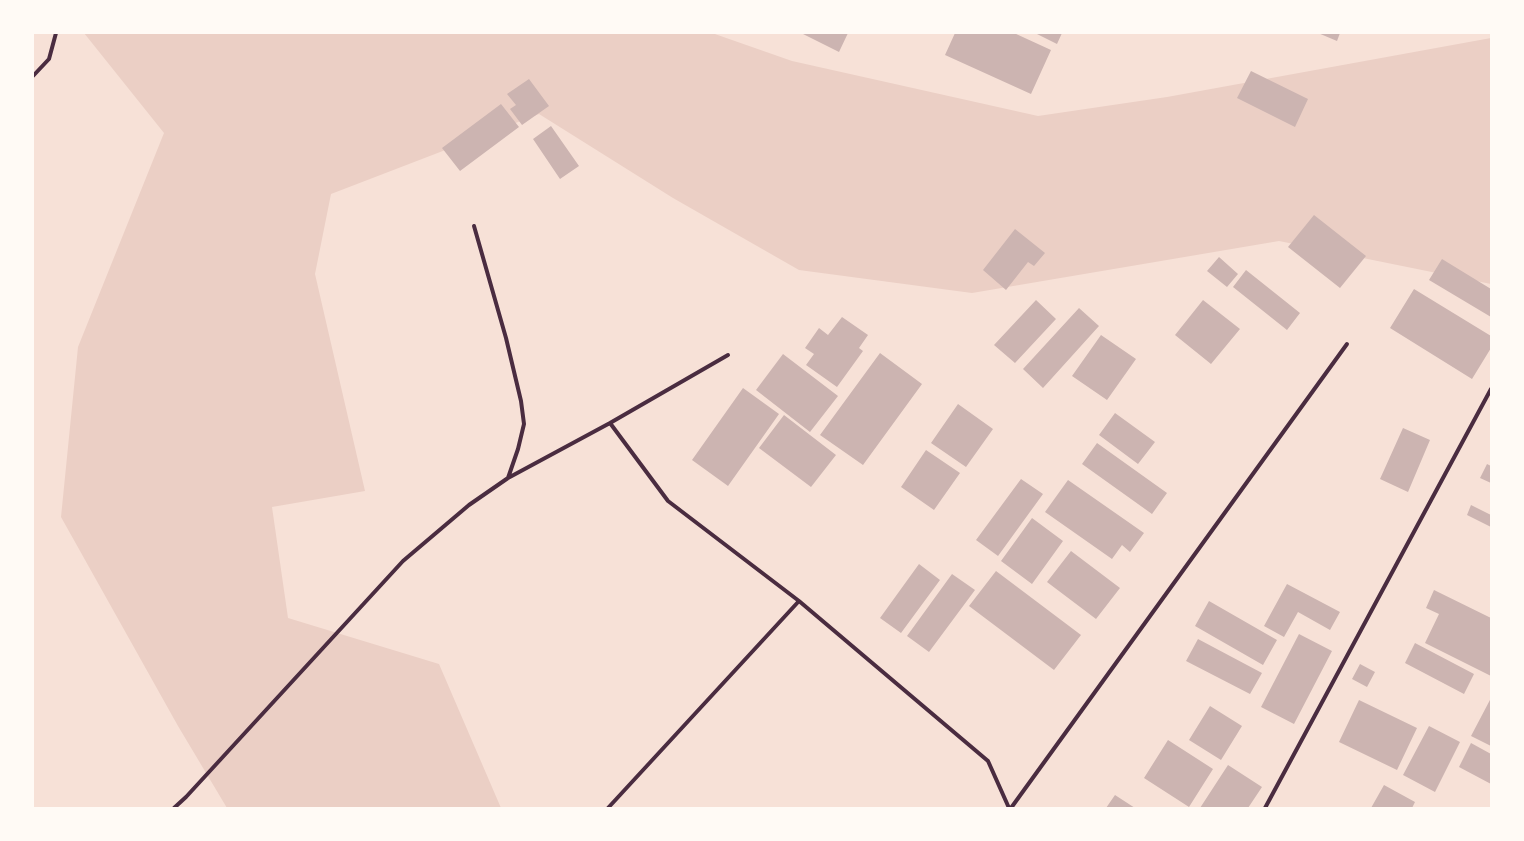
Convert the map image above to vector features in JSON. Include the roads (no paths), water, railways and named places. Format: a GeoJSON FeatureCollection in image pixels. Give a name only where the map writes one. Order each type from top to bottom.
{"type":"FeatureCollection","features":[{"type":"Feature","properties":{"kind":"street"},"geometry":{"type":"LineString","coordinates":[[33,76],[48,60],[56,33]]}},
{"type":"Feature","properties":{"kind":"street"},"geometry":{"type":"LineString","coordinates":[[474,226],[506,338],[521,402],[524,424],[518,449],[508,478]]}},
{"type":"Feature","properties":{"kind":"street"},"geometry":{"type":"LineString","coordinates":[[610,423],[668,501],[799,601],[988,761],[1010,808],[1347,344]]}},
{"type":"Feature","properties":{"kind":"street"},"geometry":{"type":"LineString","coordinates":[[174,808],[186,797],[403,561],[469,505],[508,478],[610,423],[728,355]]}},
{"type":"Feature","properties":{"kind":"street"},"geometry":{"type":"LineString","coordinates":[[1265,808],[1491,389]]}},
{"type":"Feature","properties":{"kind":"street"},"geometry":{"type":"LineString","coordinates":[[608,808],[799,601]]}}]}
